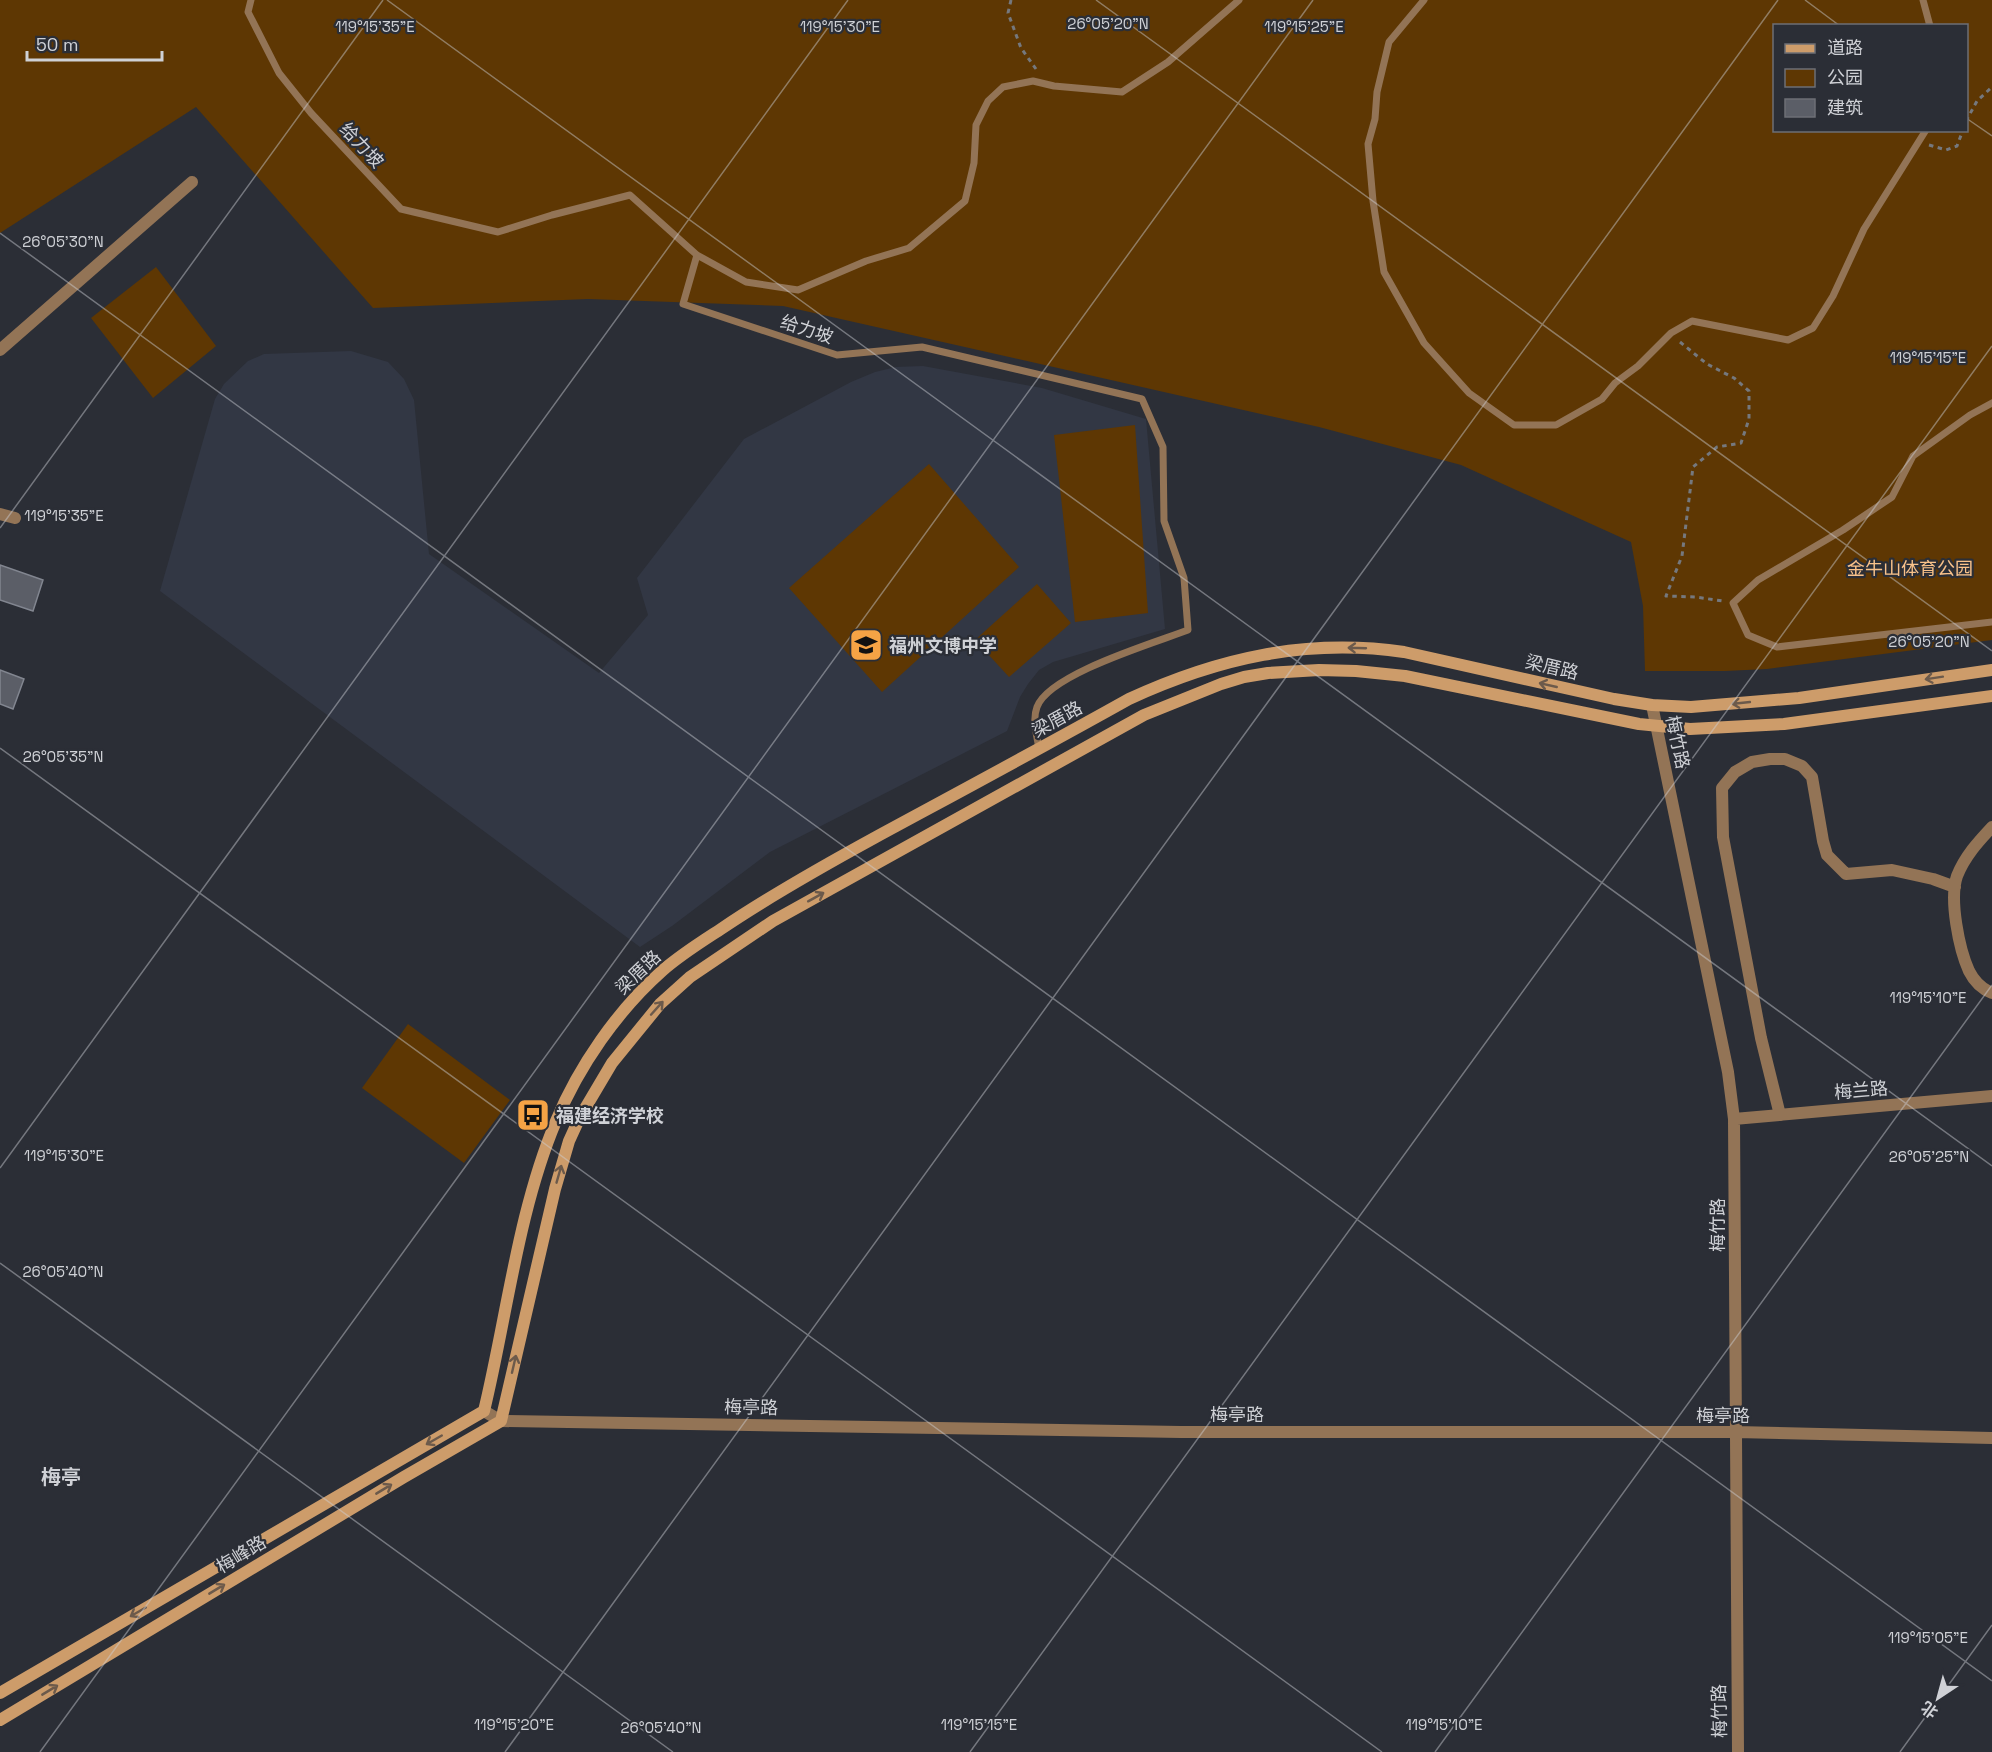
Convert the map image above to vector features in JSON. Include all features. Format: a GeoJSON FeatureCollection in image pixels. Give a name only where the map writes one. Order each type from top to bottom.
{"type":"FeatureCollection","features":[{"type":"Feature","properties":{"kind":"main road","name":"梁厝路"},"geometry":{"type":"LineString","coordinates":[[484,1411],[529,1200],[539,1165],[577,1078],[594,1051],[627,1008],[655,978],[675,961],[796,880],[1129,699],[1171,680],[1219,664],[1257,655],[1320,647],[1375,648],[1404,652],[1614,699],[1652,705],[1702,706],[1776,701],[1992,670]]}},
{"type":"Feature","properties":{"kind":"main road"},"geometry":{"type":"LineString","coordinates":[[501,1421],[555,1189],[569,1141],[580,1117],[612,1063],[660,1004],[690,977],[773,921],[1144,715],[1244,677],[1319,670],[1405,676],[1657,727],[1690,729],[1784,724],[1992,696]]}},
{"type":"Feature","properties":{"kind":"main road","name":"梅峰路"},"geometry":{"type":"LineString","coordinates":[[0,1693],[484,1411]]}},
{"type":"Feature","properties":{"kind":"main road","name":"梅峰路"},"geometry":{"type":"LineString","coordinates":[[0,1720],[501,1421]]}},
{"type":"Feature","properties":{"kind":"street"},"geometry":{"type":"LineString","coordinates":[[0,350],[192,182]]}},
{"type":"Feature","properties":{"kind":"street"},"geometry":{"type":"LineString","coordinates":[[0,514],[15,518]]}},
{"type":"Feature","properties":{"kind":"street","name":"梅竹路"},"geometry":{"type":"LineString","coordinates":[[1652,705],[1728,1072],[1734,1119],[1738,1752]]}},
{"type":"Feature","properties":{"kind":"street"},"geometry":{"type":"LineString","coordinates":[[1780,1115],[1761,1038],[1723,837],[1722,788],[1735,772],[1752,762],[1785,759],[1802,766],[1812,777],[1827,855],[1846,874],[1892,870],[1933,879],[1955,887]]}},
{"type":"Feature","properties":{"kind":"street"},"geometry":{"type":"LineString","coordinates":[[1992,827],[1973,847],[1957,876],[1955,887],[1955,915],[1966,962],[1975,981],[1992,993]]}},
{"type":"Feature","properties":{"kind":"street","name":"梅兰路"},"geometry":{"type":"LineString","coordinates":[[1734,1119],[1992,1096]]}},
{"type":"Feature","properties":{"kind":"street","name":"梅亭路"},"geometry":{"type":"LineString","coordinates":[[484,1411],[501,1421],[1181,1432],[1736,1432],[1992,1438]]}},
{"type":"Feature","properties":{"kind":"lane","name":"给力坡"},"geometry":{"type":"LineString","coordinates":[[251,0],[248,12],[279,73],[311,113],[401,209],[498,232],[630,195],[697,255],[683,304],[837,355],[922,348],[1142,399],[1163,447],[1164,520],[1184,578],[1188,630],[1091,666],[1047,692],[1035,713],[1039,749]]}},
{"type":"Feature","properties":{"kind":"lane"},"geometry":{"type":"LineString","coordinates":[[697,255],[746,282],[798,290],[866,261],[909,248],[965,201],[974,163],[976,125],[988,101],[1004,87],[1033,81],[1054,86],[1122,92],[1168,62],[1239,0]]}},
{"type":"Feature","properties":{"kind":"lane"},"geometry":{"type":"LineString","coordinates":[[1424,0],[1389,42],[1377,92],[1375,119],[1368,144],[1373,201],[1384,272],[1425,343],[1469,393],[1514,425],[1556,425],[1602,399],[1615,383],[1638,366],[1671,333],[1692,321],[1788,340],[1813,328],[1833,296],[1864,229],[1925,132]]}},
{"type":"Feature","properties":{"kind":"lane"},"geometry":{"type":"LineString","coordinates":[[1923,0],[1929,24]]}},
{"type":"Feature","properties":{"kind":"lane"},"geometry":{"type":"LineString","coordinates":[[1992,403],[1970,415],[1913,456],[1892,497],[1843,530],[1758,580],[1733,603],[1748,635],[1777,647],[1992,622]]}},
{"type":"Feature","properties":{"kind":"path"},"geometry":{"type":"LineString","coordinates":[[1011,0],[1008,14],[1021,48],[1038,72],[1033,81]]}},
{"type":"Feature","properties":{"kind":"path"},"geometry":{"type":"LineString","coordinates":[[1968,117],[1977,101],[1992,87]]}},
{"type":"Feature","properties":{"kind":"path"},"geometry":{"type":"LineString","coordinates":[[1919,142],[1946,150],[1957,146],[1962,132]]}},
{"type":"Feature","properties":{"kind":"path"},"geometry":{"type":"LineString","coordinates":[[1671,333],[1692,353],[1734,378],[1749,391],[1749,419],[1741,443],[1717,447],[1693,467],[1682,556],[1666,596],[1695,597],[1733,603]]}},
{"type":"Feature","properties":{"kind":"shaded area","name":"福州文博中学"},"geometry":{"type":"Polygon","coordinates":[[[351,351],[388,362],[404,379],[414,400],[429,554],[599,673],[648,615],[637,578],[744,439],[851,382],[875,372],[896,367],[923,366],[1042,388],[1146,419],[1165,629],[1053,662],[1039,670],[1020,697],[1007,731],[770,852],[672,926],[640,947],[160,591],[215,399],[224,384],[248,361],[264,354],[351,351]]]}},
{"type":"Feature","properties":{"kind":"green space","name":"金牛山体育公园"},"geometry":{"type":"Polygon","coordinates":[[[0,0],[1992,0],[1992,640],[1767,669],[1645,671],[1643,606],[1631,542],[1461,465],[1319,427],[783,306],[588,299],[373,308],[196,107],[0,233],[0,0]]]}},
{"type":"Feature","properties":{"kind":"green space"},"geometry":{"type":"Polygon","coordinates":[[[156,267],[216,346],[153,398],[91,318],[156,267]]]}},
{"type":"Feature","properties":{"kind":"green space"},"geometry":{"type":"Polygon","coordinates":[[[1135,425],[1148,613],[1075,622],[1054,435],[1135,425]]]}},
{"type":"Feature","properties":{"kind":"green space"},"geometry":{"type":"Polygon","coordinates":[[[929,464],[1019,567],[882,692],[789,588],[929,464]]]}},
{"type":"Feature","properties":{"kind":"green space"},"geometry":{"type":"Polygon","coordinates":[[[1037,584],[1071,623],[1009,677],[975,640],[1037,584]]]}},
{"type":"Feature","properties":{"kind":"green space"},"geometry":{"type":"Polygon","coordinates":[[[408,1024],[510,1100],[464,1163],[362,1088],[408,1024]]]}},
{"type":"Feature","properties":{"kind":"building"},"geometry":{"type":"Polygon","coordinates":[[[0,565],[43,580],[33,611],[0,600],[0,565]]]}},
{"type":"Feature","properties":{"kind":"building"},"geometry":{"type":"Polygon","coordinates":[[[0,670],[24,679],[13,709],[0,704],[0,670]]]}},
{"type":"Feature","properties":{"kind":"place","name":"福州文博中学"},"geometry":{"type":"Point","coordinates":[866,645]}},
{"type":"Feature","properties":{"kind":"place","name":"福建经济学校"},"geometry":{"type":"Point","coordinates":[533,1115]}},
{"type":"Feature","properties":{"kind":"district","name":"梅亭"},"geometry":{"type":"Point","coordinates":[61,1477]}}]}
